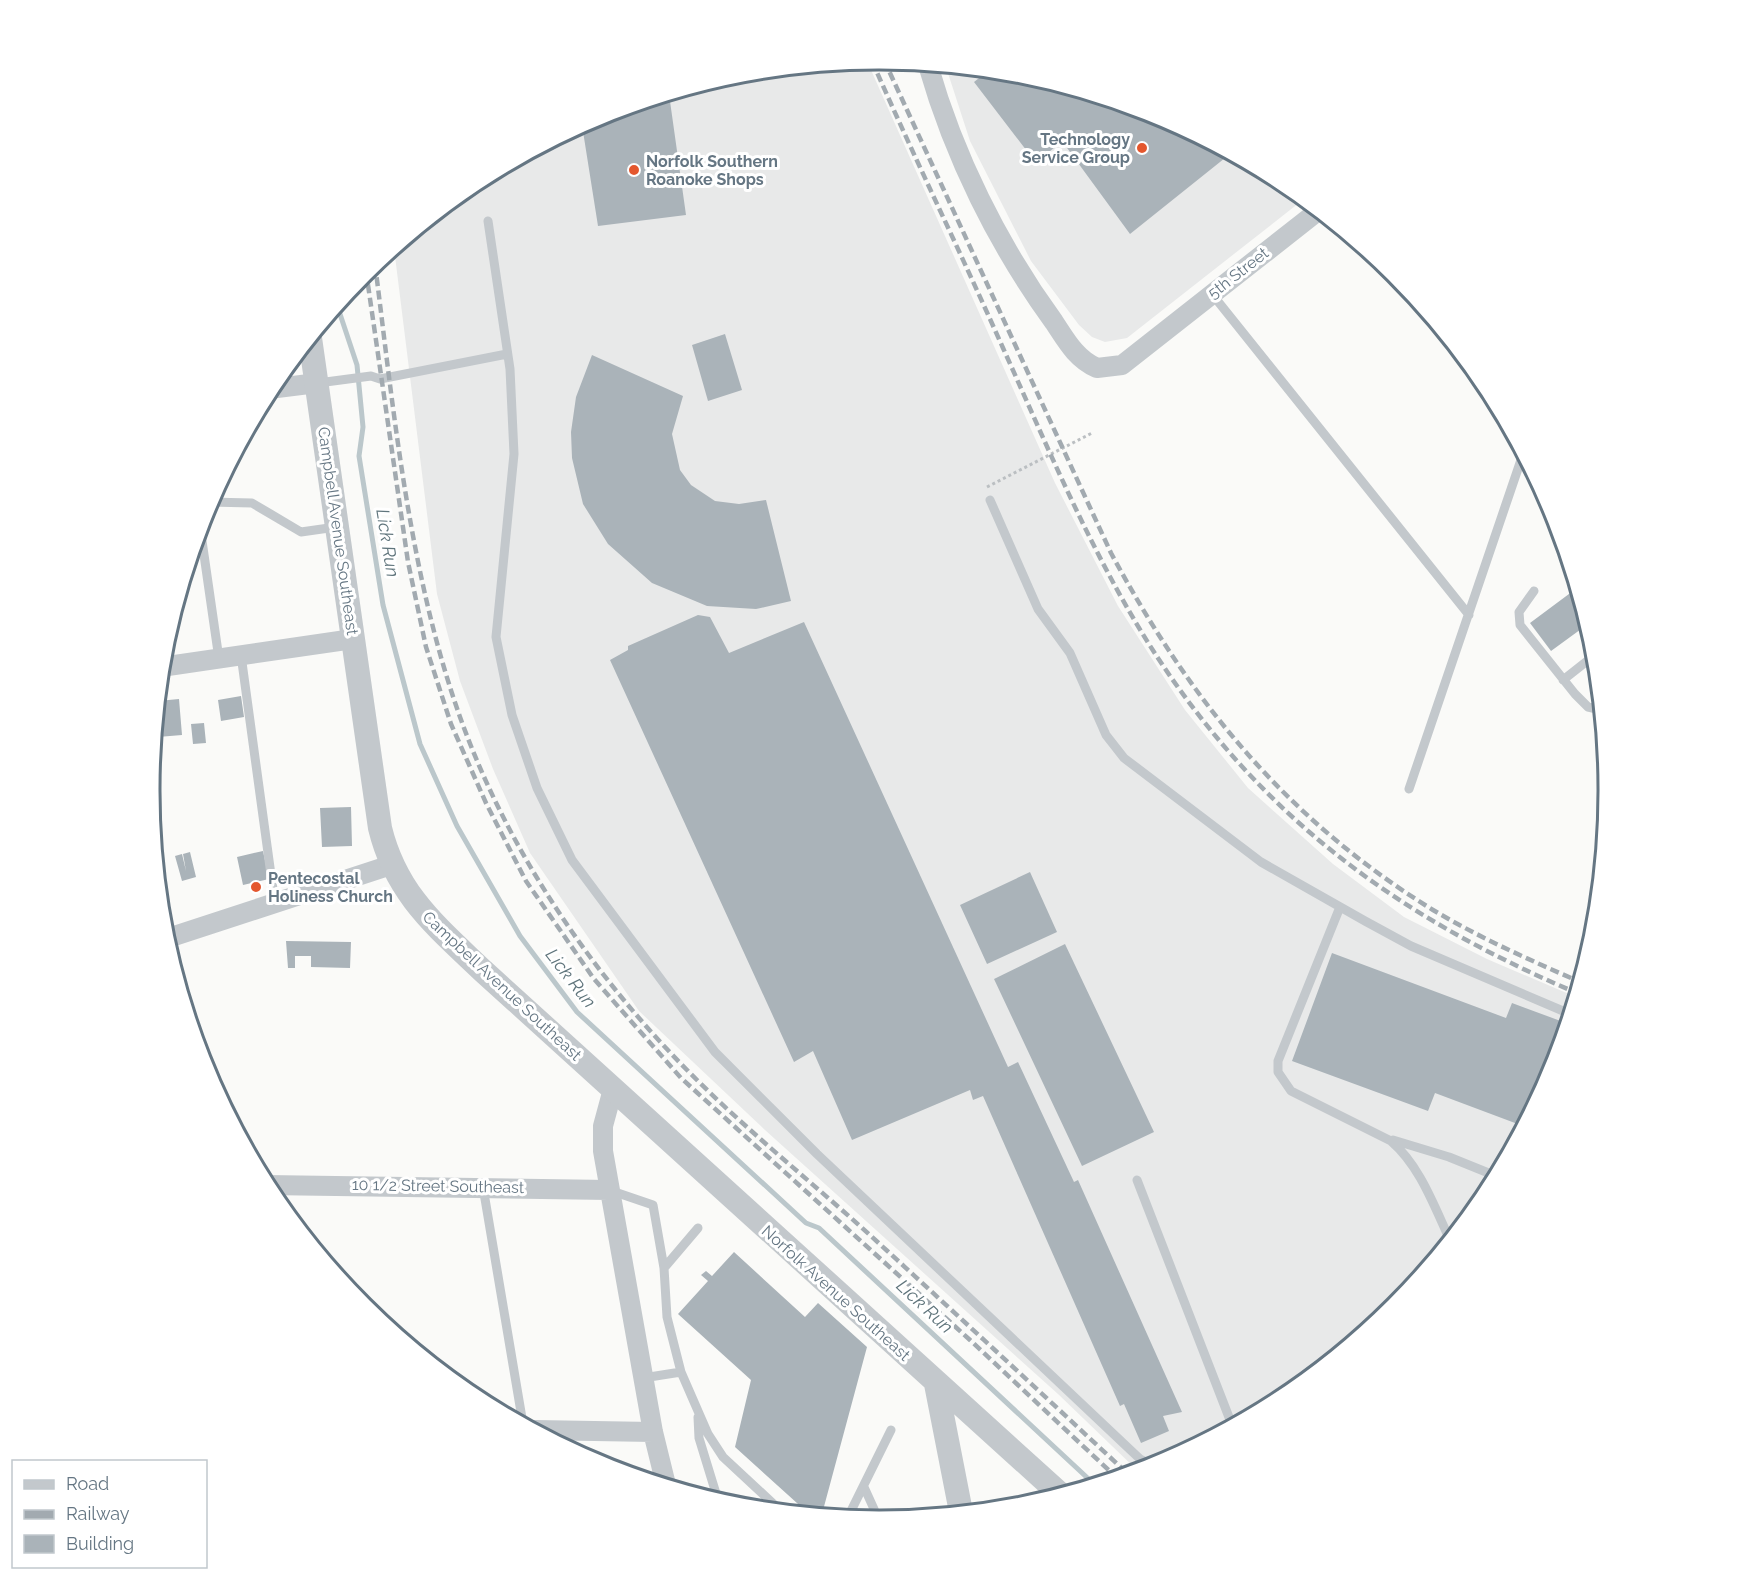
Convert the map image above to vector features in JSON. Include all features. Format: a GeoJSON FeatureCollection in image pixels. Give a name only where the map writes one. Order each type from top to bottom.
{"type":"FeatureCollection","features":[{"type":"Feature","properties":{"kind":"street","name":"5th Street"},"geometry":{"type":"LineString","coordinates":[[930,72],[939,102],[987,212],[1013,261],[1078,355],[1097,368],[1108,369],[1122,364],[1312,216]]}},
{"type":"Feature","properties":{"kind":"street","name":"Campbell Avenue Southeast"},"geometry":{"type":"LineString","coordinates":[[312,348],[380,828],[391,865],[404,889],[420,909],[483,971],[613,1089]]}},
{"type":"Feature","properties":{"kind":"street"},"geometry":{"type":"LineString","coordinates":[[283,387],[317,383]]}},
{"type":"Feature","properties":{"kind":"street"},"geometry":{"type":"LineString","coordinates":[[171,666],[353,639]]}},
{"type":"Feature","properties":{"kind":"street"},"geometry":{"type":"LineString","coordinates":[[174,936],[391,865]]}},
{"type":"Feature","properties":{"kind":"street"},"geometry":{"type":"LineString","coordinates":[[613,1089],[603,1134],[603,1151],[653,1432],[664,1476]]}},
{"type":"Feature","properties":{"kind":"street","name":"Norfolk Avenue Southeast"},"geometry":{"type":"LineString","coordinates":[[613,1089],[1053,1488]]}},
{"type":"Feature","properties":{"kind":"street","name":"10 1/2 Street Southeast"},"geometry":{"type":"LineString","coordinates":[[278,1185],[609,1190]]}},
{"type":"Feature","properties":{"kind":"street"},"geometry":{"type":"LineString","coordinates":[[936,1384],[960,1504]]}},
{"type":"Feature","properties":{"kind":"street"},"geometry":{"type":"LineString","coordinates":[[552,1430],[653,1432]]}},
{"type":"Feature","properties":{"kind":"lane"},"geometry":{"type":"LineString","coordinates":[[488,221],[507,354],[514,459],[496,637],[512,716],[537,788],[572,860],[715,1052],[817,1154],[1093,1411],[1141,1460]]}},
{"type":"Feature","properties":{"kind":"lane"},"geometry":{"type":"LineString","coordinates":[[1212,294],[1469,615]]}},
{"type":"Feature","properties":{"kind":"lane"},"geometry":{"type":"LineString","coordinates":[[317,383],[371,376],[380,379],[507,354]]}},
{"type":"Feature","properties":{"kind":"lane"},"geometry":{"type":"LineString","coordinates":[[1409,789],[1520,464]]}},
{"type":"Feature","properties":{"kind":"lane"},"geometry":{"type":"LineString","coordinates":[[990,500],[1038,609],[1070,653],[1106,735],[1124,758],[1261,862],[1411,946],[1563,1011]]}},
{"type":"Feature","properties":{"kind":"lane"},"geometry":{"type":"LineString","coordinates":[[220,502],[252,503],[301,532],[338,526]]}},
{"type":"Feature","properties":{"kind":"lane"},"geometry":{"type":"LineString","coordinates":[[203,546],[219,659]]}},
{"type":"Feature","properties":{"kind":"lane"},"geometry":{"type":"LineString","coordinates":[[1534,591],[1519,612],[1520,624],[1563,680],[1588,707],[1593,708]]}},
{"type":"Feature","properties":{"kind":"lane"},"geometry":{"type":"LineString","coordinates":[[241,655],[275,904]]}},
{"type":"Feature","properties":{"kind":"lane"},"geometry":{"type":"LineString","coordinates":[[1563,680],[1587,661]]}},
{"type":"Feature","properties":{"kind":"lane"},"geometry":{"type":"LineString","coordinates":[[1340,907],[1278,1062],[1278,1072],[1291,1092],[1385,1137],[1449,1157],[1488,1173]]}},
{"type":"Feature","properties":{"kind":"lane"},"geometry":{"type":"LineString","coordinates":[[1385,1137],[1402,1150],[1419,1177],[1446,1233]]}},
{"type":"Feature","properties":{"kind":"lane"},"geometry":{"type":"LineString","coordinates":[[1137,1180],[1229,1418]]}},
{"type":"Feature","properties":{"kind":"lane"},"geometry":{"type":"LineString","coordinates":[[483,1187],[522,1415]]}},
{"type":"Feature","properties":{"kind":"lane"},"geometry":{"type":"LineString","coordinates":[[609,1190],[653,1204],[664,1268],[667,1317],[681,1371],[708,1434],[723,1457],[770,1501]]}},
{"type":"Feature","properties":{"kind":"lane"},"geometry":{"type":"LineString","coordinates":[[664,1268],[698,1228]]}},
{"type":"Feature","properties":{"kind":"lane"},"geometry":{"type":"LineString","coordinates":[[643,1378],[681,1371]]}},
{"type":"Feature","properties":{"kind":"lane"},"geometry":{"type":"LineString","coordinates":[[697,1409],[699,1438],[715,1490]]}},
{"type":"Feature","properties":{"kind":"lane"},"geometry":{"type":"LineString","coordinates":[[852,1509],[891,1430]]}},
{"type":"Feature","properties":{"kind":"lane"},"geometry":{"type":"LineString","coordinates":[[864,1487],[874,1510]]}},
{"type":"Feature","properties":{"kind":"path"},"geometry":{"type":"LineString","coordinates":[[980,490],[1092,433]]}},
{"type":"Feature","properties":{"kind":"shaded area"},"geometry":{"type":"Polygon","coordinates":[[[871,70],[1055,483],[1118,606],[1185,710],[1248,788],[1333,864],[1404,917],[1487,959],[1568,994],[1544,1065],[1502,1150],[1477,1190],[1450,1228],[1388,1299],[1317,1361],[1279,1388],[1197,1435],[1130,1464],[1058,1394],[765,1130],[639,1011],[530,853],[493,769],[460,681],[437,594],[395,258],[441,219],[479,192],[519,167],[604,125],[693,95],[739,84],[832,72],[871,70]]]}},
{"type":"Feature","properties":{"kind":"shaded area"},"geometry":{"type":"Polygon","coordinates":[[[948,74],[1019,84],[1065,95],[1154,125],[1239,167],[1297,205],[1127,338],[1105,342],[1092,337],[1079,325],[1031,261],[970,141],[948,74]]]}},
{"type":"Feature","properties":{"kind":"building","name":"Technology Service Group"},"geometry":{"type":"Polygon","coordinates":[[[979,78],[1019,84],[1065,95],[1154,125],[1224,159],[1130,234],[1062,141],[1036,163],[974,82],[979,78]]]}},
{"type":"Feature","properties":{"kind":"building","name":"Norfolk Southern Roanoke Shops"},"geometry":{"type":"Polygon","coordinates":[[[670,102],[686,215],[598,226],[584,135],[670,102]]]}},
{"type":"Feature","properties":{"kind":"building"},"geometry":{"type":"Polygon","coordinates":[[[725,334],[742,390],[708,401],[692,345],[725,334]]]}},
{"type":"Feature","properties":{"kind":"building"},"geometry":{"type":"Polygon","coordinates":[[[592,355],[683,396],[672,434],[680,470],[691,485],[715,501],[739,504],[766,500],[791,601],[756,609],[707,606],[652,583],[608,544],[583,504],[572,458],[571,432],[576,397],[592,355]]]}},
{"type":"Feature","properties":{"kind":"building"},"geometry":{"type":"Polygon","coordinates":[[[1571,593],[1580,630],[1551,651],[1530,623],[1571,593]]]}},
{"type":"Feature","properties":{"kind":"building"},"geometry":{"type":"Polygon","coordinates":[[[698,615],[710,617],[729,653],[804,622],[1008,1067],[1018,1062],[1074,1182],[1078,1180],[1182,1412],[1163,1416],[1169,1431],[1141,1443],[1124,1404],[1120,1406],[983,1096],[973,1100],[970,1090],[852,1140],[813,1051],[794,1062],[610,660],[628,650],[628,646],[698,615]]]}},
{"type":"Feature","properties":{"kind":"building"},"geometry":{"type":"Polygon","coordinates":[[[241,696],[244,717],[221,721],[218,700],[241,696]]]}},
{"type":"Feature","properties":{"kind":"building"},"geometry":{"type":"Polygon","coordinates":[[[179,699],[182,735],[162,737],[166,700],[179,699]]]}},
{"type":"Feature","properties":{"kind":"building"},"geometry":{"type":"Polygon","coordinates":[[[204,723],[206,743],[193,744],[191,724],[204,723]]]}},
{"type":"Feature","properties":{"kind":"building"},"geometry":{"type":"Polygon","coordinates":[[[351,807],[352,846],[322,847],[320,808],[351,807]]]}},
{"type":"Feature","properties":{"kind":"building"},"geometry":{"type":"Polygon","coordinates":[[[263,851],[269,879],[243,885],[237,857],[263,851]]]}},
{"type":"Feature","properties":{"kind":"building"},"geometry":{"type":"Polygon","coordinates":[[[190,852],[196,877],[182,881],[175,856],[182,854],[186,871],[183,854],[190,852]]]}},
{"type":"Feature","properties":{"kind":"building"},"geometry":{"type":"Polygon","coordinates":[[[1030,872],[1057,932],[987,964],[960,905],[1030,872]]]}},
{"type":"Feature","properties":{"kind":"building"},"geometry":{"type":"Polygon","coordinates":[[[286,941],[351,942],[350,968],[311,967],[311,956],[295,956],[295,968],[288,968],[286,941]]]}},
{"type":"Feature","properties":{"kind":"building"},"geometry":{"type":"Polygon","coordinates":[[[1065,944],[1154,1132],[1082,1166],[994,979],[1065,944]]]}},
{"type":"Feature","properties":{"kind":"building"},"geometry":{"type":"Polygon","coordinates":[[[1332,953],[1506,1018],[1512,1003],[1560,1021],[1544,1065],[1516,1123],[1435,1093],[1428,1111],[1292,1061],[1332,953]]]}},
{"type":"Feature","properties":{"kind":"building"},"geometry":{"type":"Polygon","coordinates":[[[734,1252],[805,1317],[818,1303],[867,1347],[824,1507],[799,1504],[735,1447],[751,1380],[678,1314],[708,1281],[701,1275],[706,1271],[712,1276],[734,1252]]]}},
{"type":"Feature","properties":{"kind":"waterway","name":"Lick Run"},"geometry":{"type":"LineString","coordinates":[[340,314],[357,365],[363,427],[359,456],[383,605],[420,744],[457,826],[520,936],[577,1012],[806,1223],[819,1228],[1088,1478]]}},
{"type":"Feature","properties":{"kind":"railway"},"geometry":{"type":"LineString","coordinates":[[876,70],[1092,541],[1111,579],[1154,652],[1196,711],[1240,764],[1287,812],[1338,856],[1392,895],[1450,931],[1570,990]]}},
{"type":"Feature","properties":{"kind":"railway"},"geometry":{"type":"LineString","coordinates":[[889,70],[1111,553],[1175,659],[1210,708],[1247,754],[1288,797],[1332,837],[1381,875],[1433,910],[1469,930],[1573,979]]}},
{"type":"Feature","properties":{"kind":"railway"},"geometry":{"type":"LineString","coordinates":[[376,275],[406,493],[428,607],[442,662],[479,766],[527,861],[555,906],[585,950],[618,992],[688,1071],[751,1131],[860,1226],[1121,1467]]}},
{"type":"Feature","properties":{"kind":"railway"},"geometry":{"type":"LineString","coordinates":[[368,283],[408,562],[426,647],[451,724],[486,803],[526,881],[594,979],[681,1078],[970,1340],[1110,1471]]}},
{"type":"Feature","properties":{"kind":"place","name":"Technology Service Group"},"geometry":{"type":"Point","coordinates":[1142,148]}},
{"type":"Feature","properties":{"kind":"place","name":"Norfolk Southern Roanoke Shops"},"geometry":{"type":"Point","coordinates":[634,170]}},
{"type":"Feature","properties":{"kind":"place","name":"Pentecostal Holiness Church"},"geometry":{"type":"Point","coordinates":[256,887]}}]}
